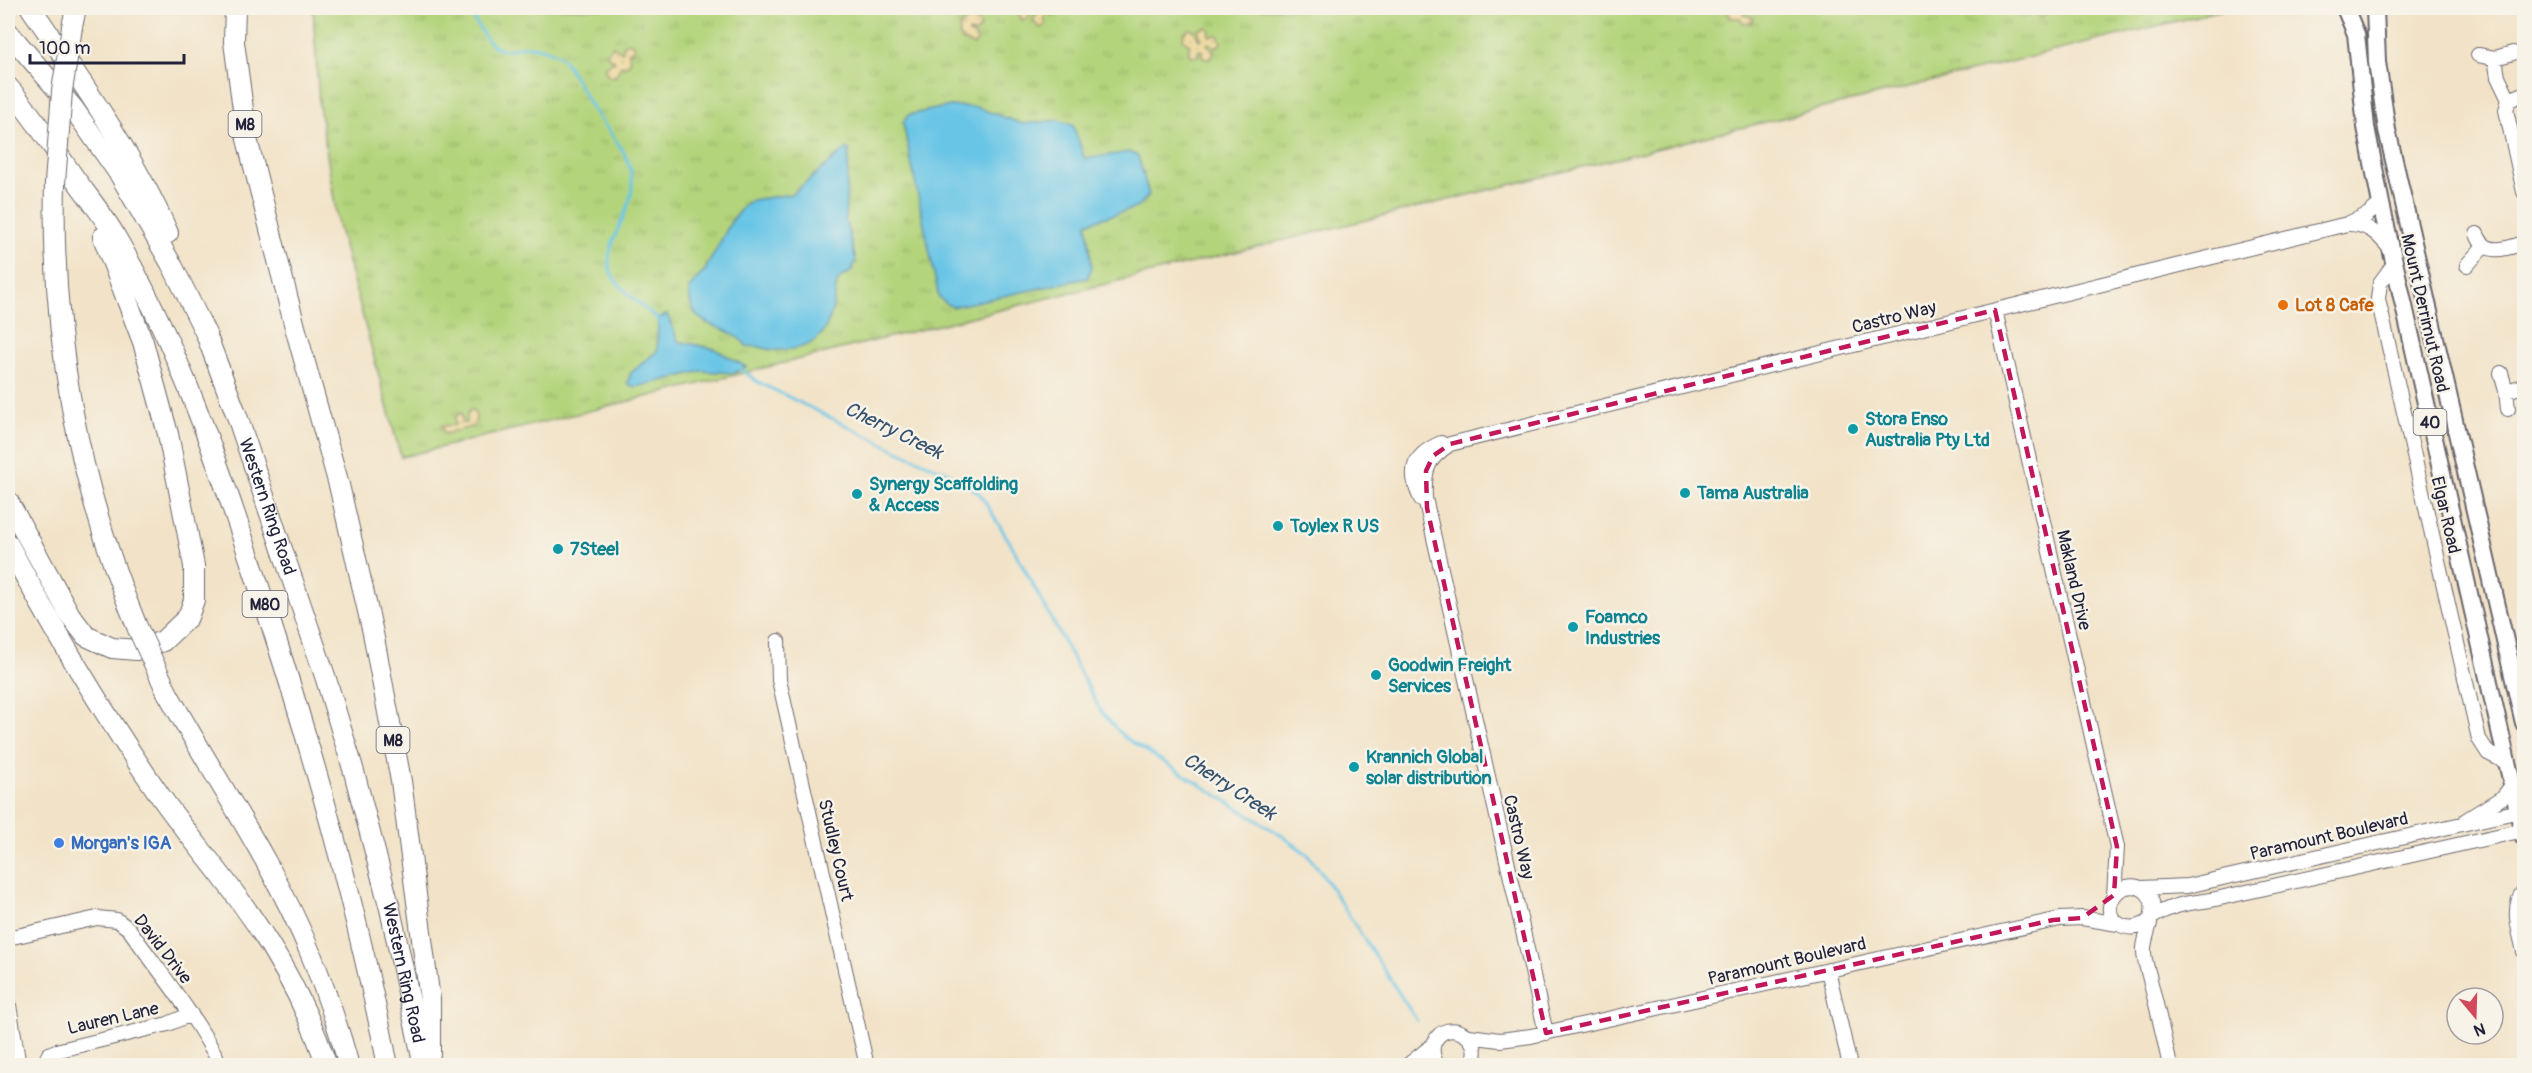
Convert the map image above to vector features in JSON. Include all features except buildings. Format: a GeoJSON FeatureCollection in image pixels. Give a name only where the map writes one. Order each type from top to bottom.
{"type":"FeatureCollection","features":[{"type":"Feature","properties":{"kind":"highway"},"geometry":{"type":"LineString","coordinates":[[31,8],[91,95],[157,208],[187,276],[206,334]]}},
{"type":"Feature","properties":{"kind":"highway"},"geometry":{"type":"LineString","coordinates":[[76,8],[62,91],[53,241],[56,299],[69,393],[94,505],[120,584],[167,692],[271,873],[312,956],[349,1065]]}},
{"type":"Feature","properties":{"kind":"highway","name":"M8"},"geometry":{"type":"LineString","coordinates":[[235,8],[234,42],[247,139],[339,485],[373,633],[399,770],[430,1000],[430,1065]]}},
{"type":"Feature","properties":{"kind":"highway","name":"Western Ring Road"},"geometry":{"type":"LineString","coordinates":[[8,32],[73,108],[120,175],[173,267],[206,334],[288,564],[348,752],[390,909],[424,1065]]}},
{"type":"Feature","properties":{"kind":"highway","name":"Western Ring Road"},"geometry":{"type":"LineString","coordinates":[[8,87],[45,132],[113,232],[148,296],[200,418],[279,647],[328,814],[388,1065]]}},
{"type":"Feature","properties":{"kind":"highway"},"geometry":{"type":"LineString","coordinates":[[8,501],[70,615],[86,636],[112,648],[136,650],[163,641],[188,617],[194,600],[194,566],[157,388],[143,342],[96,219],[69,170]]}},
{"type":"Feature","properties":{"kind":"highway"},"geometry":{"type":"LineString","coordinates":[[9,549],[55,630],[138,763],[258,927],[289,977],[320,1043],[327,1065]]}},
{"type":"Feature","properties":{"kind":"main road","name":"Mount Derrimut Road"},"geometry":{"type":"LineString","coordinates":[[2345,8],[2356,34],[2366,127],[2381,204],[2512,784],[2522,810],[2524,832]]}},
{"type":"Feature","properties":{"kind":"main road","name":"Mount Derrimut Road"},"geometry":{"type":"LineString","coordinates":[[2375,8],[2377,62],[2387,130],[2524,723]]}},
{"type":"Feature","properties":{"kind":"street"},"geometry":{"type":"LineString","coordinates":[[2478,55],[2495,58],[2513,53]]}},
{"type":"Feature","properties":{"kind":"street"},"geometry":{"type":"LineString","coordinates":[[2495,58],[2498,77],[2509,100]]}},
{"type":"Feature","properties":{"kind":"street"},"geometry":{"type":"LineString","coordinates":[[2524,94],[2509,100],[2505,110],[2524,192]]}},
{"type":"Feature","properties":{"kind":"street","name":"Castro Way"},"geometry":{"type":"LineString","coordinates":[[1546,1033],[1425,498],[1426,471],[1433,456],[1450,444],[2346,224],[2367,215],[2381,204]]}},
{"type":"Feature","properties":{"kind":"street","name":"Castro Way"},"geometry":{"type":"LineString","coordinates":[[2346,224],[2368,227],[2375,232],[2393,258]]}},
{"type":"Feature","properties":{"kind":"street"},"geometry":{"type":"LineString","coordinates":[[2467,265],[2480,240],[2499,249],[2524,243]]}},
{"type":"Feature","properties":{"kind":"street","name":"Elgar Road"},"geometry":{"type":"LineString","coordinates":[[2393,258],[2380,283],[2378,299],[2479,739],[2488,753],[2508,764]]}},
{"type":"Feature","properties":{"kind":"street","name":"Makland Drive"},"geometry":{"type":"LineString","coordinates":[[1995,310],[2118,857],[2113,897]]}},
{"type":"Feature","properties":{"kind":"street"},"geometry":{"type":"LineString","coordinates":[[2500,373],[2506,391],[2508,409]]}},
{"type":"Feature","properties":{"kind":"street"},"geometry":{"type":"LineString","coordinates":[[2506,391],[2524,386]]}},
{"type":"Feature","properties":{"kind":"street","name":"Studley Court"},"geometry":{"type":"LineString","coordinates":[[778,641],[779,680],[867,1065]]}},
{"type":"Feature","properties":{"kind":"street"},"geometry":{"type":"LineString","coordinates":[[2457,826],[2503,797],[2512,784]]}},
{"type":"Feature","properties":{"kind":"street","name":"Paramount Boulevard"},"geometry":{"type":"LineString","coordinates":[[2139,887],[2187,886],[2522,810]]}},
{"type":"Feature","properties":{"kind":"street","name":"Paramount Boulevard"},"geometry":{"type":"LineString","coordinates":[[2150,919],[2166,909],[2187,902],[2211,900],[2524,832]]}},
{"type":"Feature","properties":{"kind":"street","name":"Makland Drive"},"geometry":{"type":"LineString","coordinates":[[2118,857],[2139,887]]}},
{"type":"Feature","properties":{"kind":"street"},"geometry":{"type":"LineString","coordinates":[[2144,950],[2111,912],[2113,897],[2124,887],[2139,887],[2147,892],[2153,904],[2144,950],[2170,1065]]}},
{"type":"Feature","properties":{"kind":"street"},"geometry":{"type":"LineString","coordinates":[[2524,890],[2517,904],[2516,914],[2524,952]]}},
{"type":"Feature","properties":{"kind":"street","name":"Paramount Boulevard"},"geometry":{"type":"LineString","coordinates":[[2082,918],[2099,909],[2113,897]]}},
{"type":"Feature","properties":{"kind":"street","name":"David Drive"},"geometry":{"type":"LineString","coordinates":[[8,938],[97,918],[117,920],[129,929],[191,1014],[221,1065]]}},
{"type":"Feature","properties":{"kind":"street","name":"Paramount Boulevard"},"geometry":{"type":"LineString","coordinates":[[1433,1045],[1442,1033],[1448,1030],[1463,1032],[1469,1036],[1500,1040],[1546,1033],[2053,920],[2082,918],[2121,926]]}},
{"type":"Feature","properties":{"kind":"street"},"geometry":{"type":"LineString","coordinates":[[2121,926],[2137,928],[2150,919]]}},
{"type":"Feature","properties":{"kind":"street"},"geometry":{"type":"LineString","coordinates":[[1828,970],[1850,1065]]}},
{"type":"Feature","properties":{"kind":"street"},"geometry":{"type":"LineString","coordinates":[[8,999],[17,1061]]}},
{"type":"Feature","properties":{"kind":"street","name":"Lauren Lane"},"geometry":{"type":"LineString","coordinates":[[44,1062],[49,1054],[65,1048],[168,1024],[191,1014]]}},
{"type":"Feature","properties":{"kind":"street"},"geometry":{"type":"LineString","coordinates":[[1469,1036],[1474,1046],[1471,1063]]}},
{"type":"Feature","properties":{"kind":"street","name":"Paramount Boulevard"},"geometry":{"type":"LineString","coordinates":[[1471,1063],[1500,1040]]}},
{"type":"Feature","properties":{"kind":"street"},"geometry":{"type":"LineString","coordinates":[[1404,1065],[1410,1065],[1433,1045]]}},
{"type":"Feature","properties":{"kind":"street"},"geometry":{"type":"LineString","coordinates":[[1433,1045],[1433,1058],[1438,1065]]}},
{"type":"Feature","properties":{"kind":"highlighted area"},"geometry":{"type":"Polygon","coordinates":[[[1995,310],[2117,847],[2114,895],[2082,918],[2053,920],[1546,1033],[1427,508],[1426,471],[1433,456],[1450,444],[1995,310]]]}},
{"type":"Feature","properties":{"kind":"green space"},"geometry":{"type":"Polygon","coordinates":[[[313,8],[2230,8],[401,457],[338,225],[319,104],[313,8]]]}},
{"type":"Feature","properties":{"kind":"sand"},"geometry":{"type":"Polygon","coordinates":[[[1022,8],[1062,8],[1063,11],[1055,16],[1046,12],[1044,16],[1046,25],[1040,28],[1033,20],[1037,14],[1035,9],[1030,10],[1028,18],[1022,20],[1018,12],[1022,8]]]}},
{"type":"Feature","properties":{"kind":"sand"},"geometry":{"type":"Polygon","coordinates":[[[1731,8],[1743,8],[1744,14],[1753,18],[1752,22],[1744,24],[1740,18],[1730,18],[1727,11],[1731,8]]]}},
{"type":"Feature","properties":{"kind":"sand"},"geometry":{"type":"Polygon","coordinates":[[[2017,8],[2047,8],[2040,19],[2034,9],[2028,16],[2023,17],[2017,8]]]}},
{"type":"Feature","properties":{"kind":"sand"},"geometry":{"type":"Polygon","coordinates":[[[969,20],[977,21],[981,27],[976,33],[968,32],[976,37],[977,42],[973,45],[962,41],[959,36],[960,26],[969,20]]]}},
{"type":"Feature","properties":{"kind":"sand"},"geometry":{"type":"Polygon","coordinates":[[[1206,27],[1210,30],[1209,36],[1218,35],[1221,43],[1216,47],[1210,43],[1207,44],[1214,51],[1210,58],[1203,58],[1201,50],[1198,51],[1198,56],[1191,56],[1188,52],[1190,45],[1183,39],[1184,33],[1190,29],[1194,30],[1199,40],[1201,38],[1198,30],[1206,27]]]}},
{"type":"Feature","properties":{"kind":"sand"},"geometry":{"type":"Polygon","coordinates":[[[629,42],[634,45],[633,50],[629,52],[630,63],[627,66],[621,65],[616,76],[609,77],[604,68],[615,60],[609,58],[607,53],[613,46],[622,52],[624,44],[629,42]]]}},
{"type":"Feature","properties":{"kind":"sand"},"geometry":{"type":"Polygon","coordinates":[[[472,410],[476,415],[475,426],[444,434],[442,426],[455,425],[455,417],[459,414],[462,416],[462,423],[466,423],[468,412],[472,410]]]}},
{"type":"Feature","properties":{"kind":"water"},"geometry":{"type":"Polygon","coordinates":[[[950,106],[976,107],[1023,124],[1058,120],[1073,125],[1085,159],[1129,152],[1138,156],[1149,195],[1138,207],[1087,223],[1092,268],[1087,278],[952,307],[939,298],[903,123],[908,115],[950,106]]]}},
{"type":"Feature","properties":{"kind":"water"},"geometry":{"type":"Polygon","coordinates":[[[846,149],[849,149],[845,219],[856,260],[851,272],[837,282],[832,311],[822,333],[815,341],[805,346],[770,350],[756,346],[748,347],[732,334],[699,318],[690,302],[689,288],[705,270],[731,222],[744,205],[752,200],[792,194],[846,149]]]}},
{"type":"Feature","properties":{"kind":"water"},"geometry":{"type":"Polygon","coordinates":[[[667,314],[678,341],[715,349],[746,367],[734,373],[702,371],[636,387],[627,384],[631,373],[657,351],[658,319],[667,314]]]}},
{"type":"Feature","properties":{"kind":"waterway","name":"Cherry Creek"},"geometry":{"type":"LineString","coordinates":[[468,8],[484,36],[495,47],[509,50],[531,46],[559,55],[597,116],[624,152],[632,186],[626,210],[611,247],[610,269],[620,286],[660,321]]}},
{"type":"Feature","properties":{"kind":"waterway","name":"Cherry Creek"},"geometry":{"type":"LineString","coordinates":[[739,368],[758,382],[898,451],[953,475],[980,494],[1011,544],[1102,713],[1124,737],[1284,837],[1307,854],[1417,1021]]}},
{"type":"Feature","properties":{"kind":"place","name":"Lot 8 Cafe"},"geometry":{"type":"Point","coordinates":[2283,305]}},
{"type":"Feature","properties":{"kind":"place","name":"Stora Enso Australia Pty Ltd"},"geometry":{"type":"Point","coordinates":[1853,429]}},
{"type":"Feature","properties":{"kind":"place","name":"Tama Australia"},"geometry":{"type":"Point","coordinates":[1685,493]}},
{"type":"Feature","properties":{"kind":"place","name":"Synergy Scaffolding & Access"},"geometry":{"type":"Point","coordinates":[857,494]}},
{"type":"Feature","properties":{"kind":"place","name":"Toylex R US"},"geometry":{"type":"Point","coordinates":[1278,526]}},
{"type":"Feature","properties":{"kind":"place","name":"7Steel"},"geometry":{"type":"Point","coordinates":[558,549]}},
{"type":"Feature","properties":{"kind":"place","name":"Foamco Industries"},"geometry":{"type":"Point","coordinates":[1573,627]}},
{"type":"Feature","properties":{"kind":"place","name":"Goodwin Freight Services"},"geometry":{"type":"Point","coordinates":[1376,675]}},
{"type":"Feature","properties":{"kind":"place","name":"Krannich Global solar distribution"},"geometry":{"type":"Point","coordinates":[1354,767]}},
{"type":"Feature","properties":{"kind":"place","name":"Morgan's IGA"},"geometry":{"type":"Point","coordinates":[59,843]}}]}
